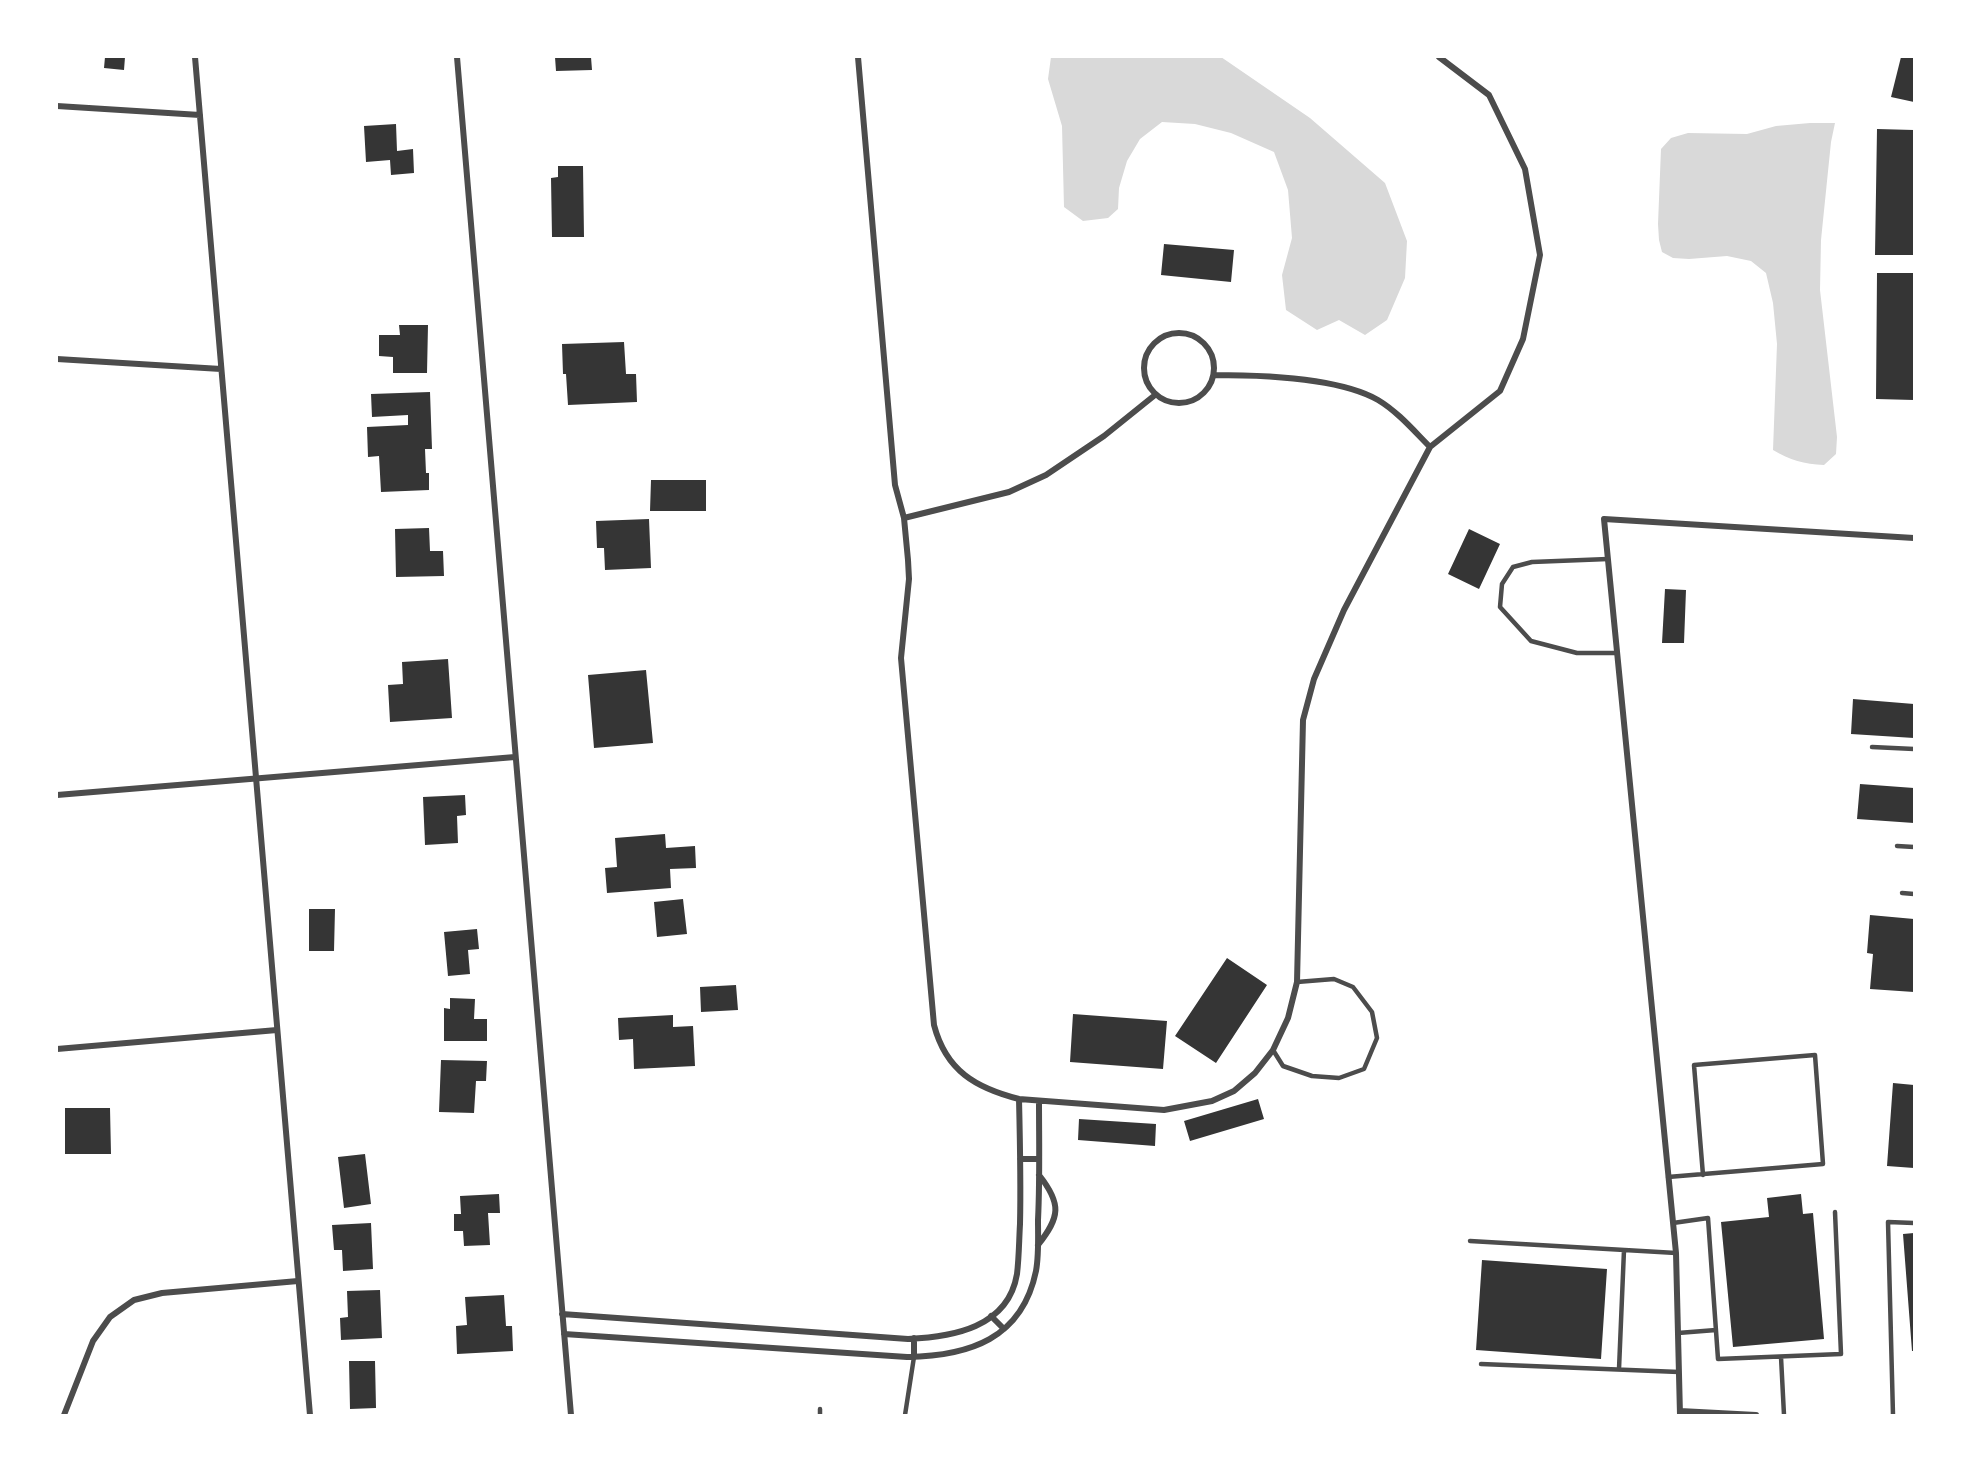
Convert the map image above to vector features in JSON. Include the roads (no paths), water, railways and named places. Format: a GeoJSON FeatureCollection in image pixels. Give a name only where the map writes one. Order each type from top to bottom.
{"type":"FeatureCollection","features":[{"type":"Feature","properties":{"kind":"street"},"geometry":{"type":"LineString","coordinates":[[195,57],[309,1415]]}},
{"type":"Feature","properties":{"kind":"street"},"geometry":{"type":"LineString","coordinates":[[457,57],[571,1415]]}},
{"type":"Feature","properties":{"kind":"street"},"geometry":{"type":"LineString","coordinates":[[858,57],[895,485],[904,518],[909,579],[901,658],[934,1025],[943,1052],[978,1086],[1019,1100],[1164,1110],[1212,1101],[1233,1091],[1255,1073],[1273,1050],[1288,1018],[1297,982],[1303,720],[1314,679],[1344,610],[1430,447],[1500,391],[1523,339],[1540,255],[1525,169],[1489,95],[1439,57]]}},
{"type":"Feature","properties":{"kind":"street"},"geometry":{"type":"LineString","coordinates":[[57,106],[200,115]]}},
{"type":"Feature","properties":{"kind":"street"},"geometry":{"type":"LineString","coordinates":[[1174,333],[1184,333],[1202,341],[1213,358],[1214,375],[1209,388],[1194,401],[1174,404],[1155,395],[1145,378],[1143,368],[1149,349],[1156,341],[1174,333]]}},
{"type":"Feature","properties":{"kind":"street"},"geometry":{"type":"LineString","coordinates":[[57,359],[221,369]]}},
{"type":"Feature","properties":{"kind":"street"},"geometry":{"type":"LineString","coordinates":[[1214,375],[1288,379],[1338,385],[1360,391],[1399,416],[1430,447]]}},
{"type":"Feature","properties":{"kind":"street"},"geometry":{"type":"LineString","coordinates":[[904,518],[1009,492],[1046,475],[1104,436],[1155,395]]}},
{"type":"Feature","properties":{"kind":"street"},"geometry":{"type":"LineString","coordinates":[[1756,1415],[1680,1413],[1676,1254],[1605,519],[1914,538]]}},
{"type":"Feature","properties":{"kind":"street"},"geometry":{"type":"LineString","coordinates":[[57,795],[516,757]]}},
{"type":"Feature","properties":{"kind":"street"},"geometry":{"type":"LineString","coordinates":[[57,1049],[277,1030]]}},
{"type":"Feature","properties":{"kind":"street"},"geometry":{"type":"LineString","coordinates":[[562,1314],[914,1338],[949,1336],[966,1331],[983,1323],[1003,1305],[1017,1276],[1020,1203],[1019,1100]]}},
{"type":"Feature","properties":{"kind":"street"},"geometry":{"type":"LineString","coordinates":[[564,1334],[914,1357],[934,1357],[972,1348],[992,1338],[1017,1316],[1027,1297],[1036,1268],[1039,1101]]}},
{"type":"Feature","properties":{"kind":"street"},"geometry":{"type":"LineString","coordinates":[[1020,1159],[1039,1160]]}},
{"type":"Feature","properties":{"kind":"street"},"geometry":{"type":"LineString","coordinates":[[1037,1245],[1052,1227],[1055,1214],[1054,1201],[1039,1175]]}},
{"type":"Feature","properties":{"kind":"street"},"geometry":{"type":"LineString","coordinates":[[64,1415],[93,1341],[110,1317],[134,1300],[162,1293],[298,1281]]}},
{"type":"Feature","properties":{"kind":"street"},"geometry":{"type":"LineString","coordinates":[[991,1316],[1004,1329]]}},
{"type":"Feature","properties":{"kind":"street"},"geometry":{"type":"LineString","coordinates":[[914,1338],[914,1357]]}},
{"type":"Feature","properties":{"kind":"lane"},"geometry":{"type":"LineString","coordinates":[[1608,559],[1532,562],[1513,567],[1502,584],[1500,607],[1531,641],[1577,653],[1617,652]]}},
{"type":"Feature","properties":{"kind":"lane"},"geometry":{"type":"LineString","coordinates":[[1872,747],[1914,749]]}},
{"type":"Feature","properties":{"kind":"lane"},"geometry":{"type":"LineString","coordinates":[[1897,846],[1914,847]]}},
{"type":"Feature","properties":{"kind":"lane"},"geometry":{"type":"LineString","coordinates":[[1902,893],[1914,894]]}},
{"type":"Feature","properties":{"kind":"lane"},"geometry":{"type":"LineString","coordinates":[[1273,1050],[1283,1066],[1312,1076],[1339,1078],[1364,1069],[1377,1038],[1372,1012],[1353,987],[1334,979],[1297,982]]}},
{"type":"Feature","properties":{"kind":"lane"},"geometry":{"type":"LineString","coordinates":[[1668,1177],[1703,1175],[1823,1164],[1815,1055],[1694,1065],[1703,1175]]}},
{"type":"Feature","properties":{"kind":"lane"},"geometry":{"type":"LineString","coordinates":[[1673,1223],[1708,1218],[1718,1359],[1841,1354],[1835,1212]]}},
{"type":"Feature","properties":{"kind":"lane"},"geometry":{"type":"LineString","coordinates":[[1893,1415],[1887,1222],[1914,1223]]}},
{"type":"Feature","properties":{"kind":"lane"},"geometry":{"type":"LineString","coordinates":[[1470,1241],[1676,1254]]}},
{"type":"Feature","properties":{"kind":"lane"},"geometry":{"type":"LineString","coordinates":[[1619,1369],[1624,1251]]}},
{"type":"Feature","properties":{"kind":"lane"},"geometry":{"type":"LineString","coordinates":[[1678,1333],[1716,1330]]}},
{"type":"Feature","properties":{"kind":"lane"},"geometry":{"type":"LineString","coordinates":[[904,1415],[914,1357]]}},
{"type":"Feature","properties":{"kind":"lane"},"geometry":{"type":"LineString","coordinates":[[1781,1357],[1784,1415]]}},
{"type":"Feature","properties":{"kind":"lane"},"geometry":{"type":"LineString","coordinates":[[1481,1364],[1678,1372]]}}]}
